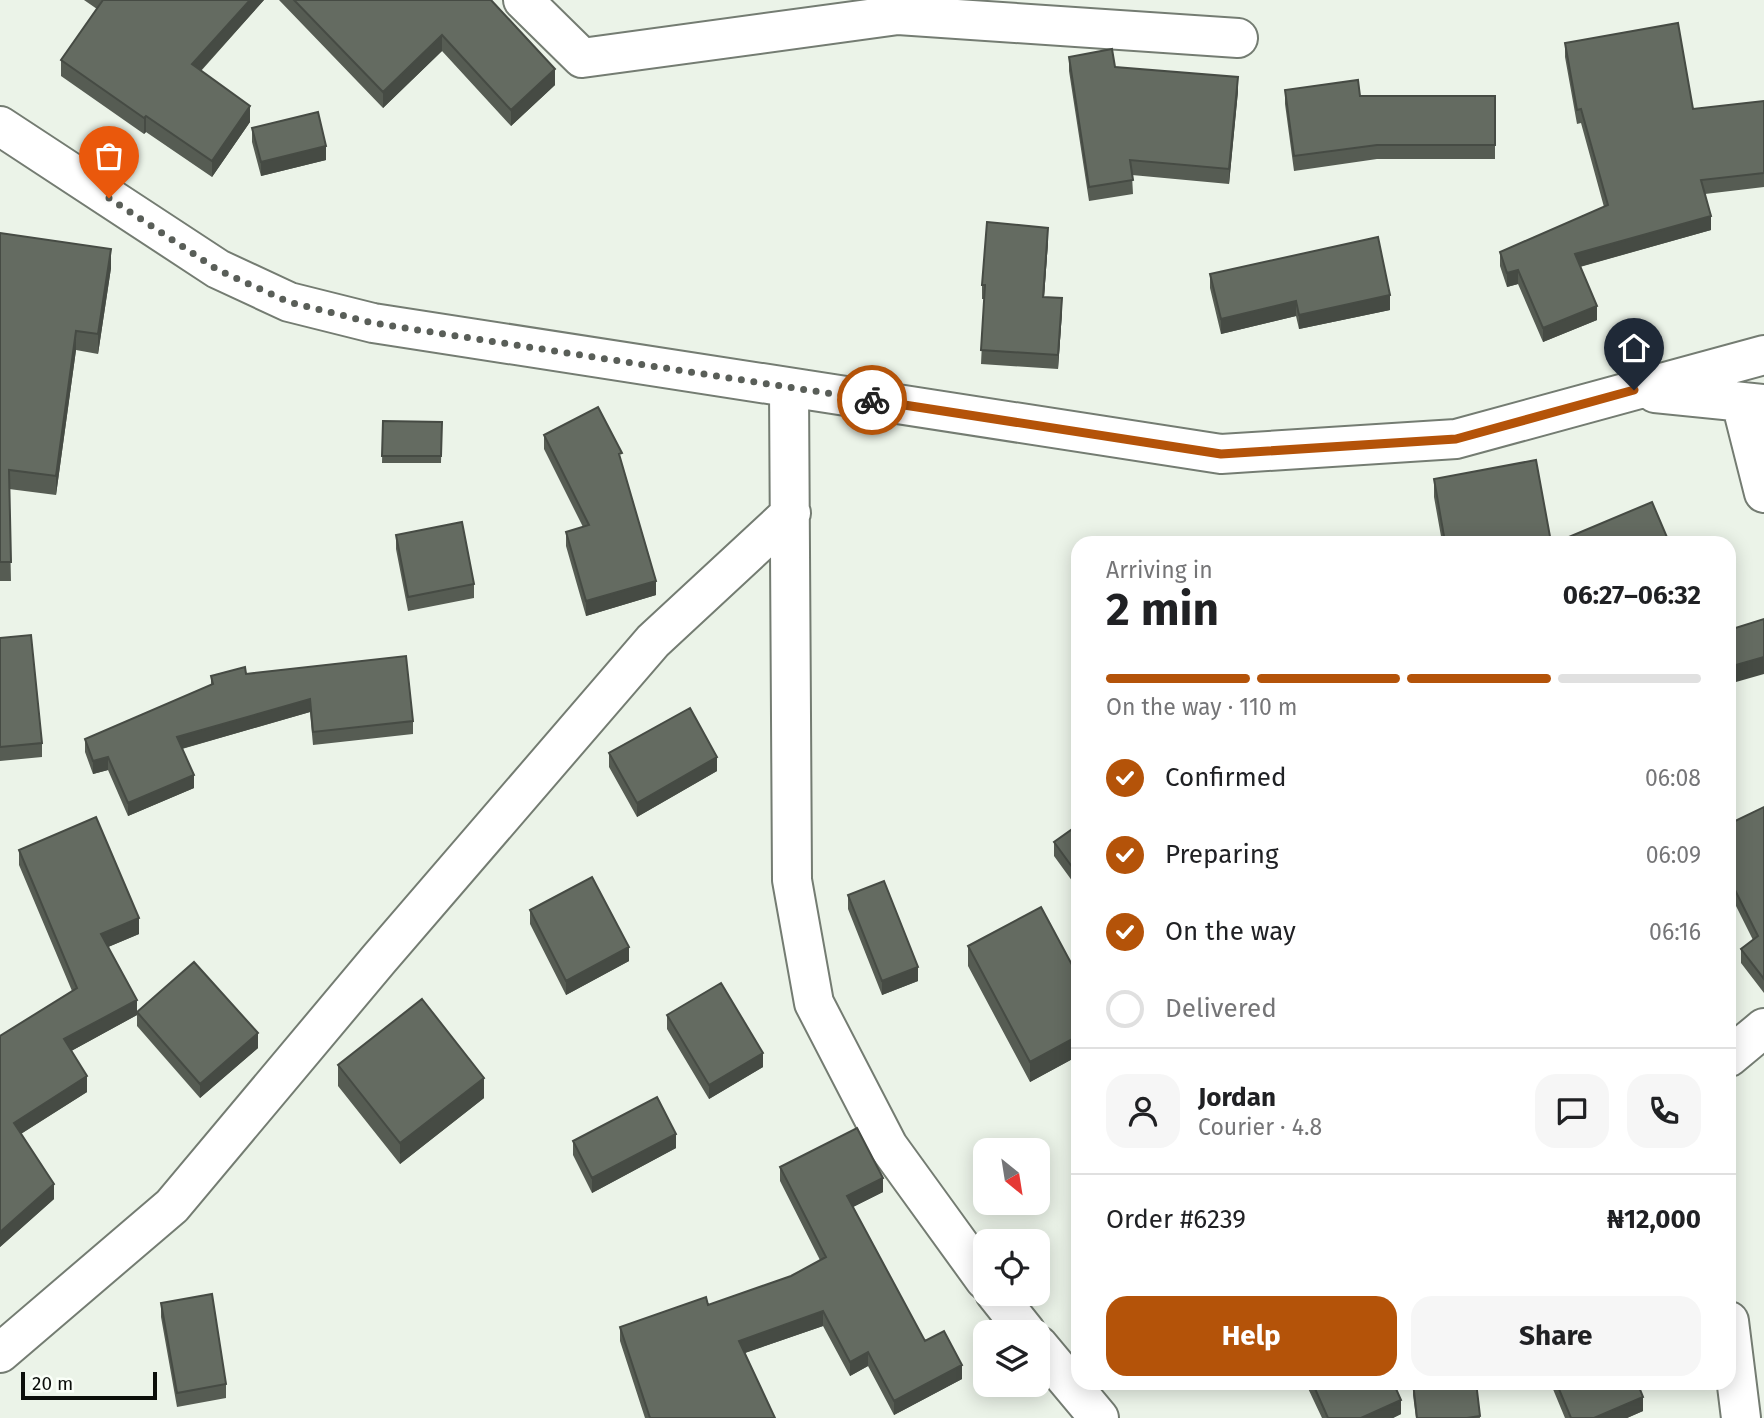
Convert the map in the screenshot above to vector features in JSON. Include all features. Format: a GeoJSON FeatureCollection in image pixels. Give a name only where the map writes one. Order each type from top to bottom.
{"type":"FeatureCollection","features":[{"type":"Feature","properties":{"kind":"street"},"geometry":{"type":"LineString","coordinates":[[523,0],[582,58],[898,15],[1238,37]]}},
{"type":"Feature","properties":{"kind":"street"},"geometry":{"type":"LineString","coordinates":[[0,126],[218,270],[289,302],[373,323],[1221,454],[1456,439],[1764,355]]}},
{"type":"Feature","properties":{"kind":"street"},"geometry":{"type":"LineString","coordinates":[[789,388],[792,880],[814,1003],[888,1146],[973,1263]]}},
{"type":"Feature","properties":{"kind":"street"},"geometry":{"type":"LineString","coordinates":[[1634,390],[1753,403],[1764,493]]}},
{"type":"Feature","properties":{"kind":"street"},"geometry":{"type":"LineString","coordinates":[[0,1353],[172,1206],[370,969],[653,641],[790,513]]}},
{"type":"Feature","properties":{"kind":"street"},"geometry":{"type":"LineString","coordinates":[[1736,1051],[1764,1028]]}},
{"type":"Feature","properties":{"kind":"street"},"geometry":{"type":"LineString","coordinates":[[1006,1306],[1017,1320]]}},
{"type":"Feature","properties":{"kind":"street"},"geometry":{"type":"LineString","coordinates":[[1050,1359],[1071,1384]]}},
{"type":"Feature","properties":{"kind":"street"},"geometry":{"type":"LineString","coordinates":[[1736,1378],[1741,1418]]}},
{"type":"Feature","properties":{"kind":"street"},"geometry":{"type":"LineString","coordinates":[[1076,1390],[1099,1418]]}},
{"type":"Feature","properties":{"kind":"building"},"geometry":{"type":"Polygon","coordinates":[[[103,0],[250,0],[192,64],[250,106],[212,161],[61,60],[103,0]]]}},
{"type":"Feature","properties":{"kind":"building"},"geometry":{"type":"Polygon","coordinates":[[[294,0],[491,0],[555,69],[511,110],[442,35],[383,92],[294,0]]]}},
{"type":"Feature","properties":{"kind":"building"},"geometry":{"type":"Polygon","coordinates":[[[1678,23],[1693,109],[1764,101],[1764,173],[1701,180],[1711,216],[1575,254],[1597,306],[1543,328],[1518,270],[1507,273],[1500,252],[1608,205],[1581,109],[1577,110],[1565,43],[1678,23]]]}},
{"type":"Feature","properties":{"kind":"building"},"geometry":{"type":"Polygon","coordinates":[[[1112,49],[1115,67],[1238,77],[1229,169],[1130,160],[1133,180],[1089,187],[1069,57],[1112,49]]]}},
{"type":"Feature","properties":{"kind":"building"},"geometry":{"type":"Polygon","coordinates":[[[1358,80],[1360,96],[1495,96],[1495,145],[1377,145],[1294,156],[1285,90],[1358,80]]]}},
{"type":"Feature","properties":{"kind":"building"},"geometry":{"type":"Polygon","coordinates":[[[318,112],[326,146],[261,162],[252,128],[318,112]]]}},
{"type":"Feature","properties":{"kind":"building"},"geometry":{"type":"Polygon","coordinates":[[[987,222],[1048,228],[1043,297],[1062,298],[1058,355],[981,350],[987,222]]]}},
{"type":"Feature","properties":{"kind":"building"},"geometry":{"type":"Polygon","coordinates":[[[0,233],[111,249],[98,334],[76,331],[56,476],[9,470],[11,562],[0,562],[0,233]]]}},
{"type":"Feature","properties":{"kind":"building"},"geometry":{"type":"Polygon","coordinates":[[[1378,237],[1390,295],[1299,315],[1296,301],[1221,319],[1210,274],[1378,237]]]}},
{"type":"Feature","properties":{"kind":"building"},"geometry":{"type":"Polygon","coordinates":[[[598,407],[622,453],[619,454],[656,581],[586,601],[566,532],[589,525],[544,435],[598,407]]]}},
{"type":"Feature","properties":{"kind":"building"},"geometry":{"type":"Polygon","coordinates":[[[383,421],[442,422],[441,456],[382,456],[383,421]]]}},
{"type":"Feature","properties":{"kind":"building"},"geometry":{"type":"Polygon","coordinates":[[[1536,460],[1550,536],[1444,536],[1434,479],[1536,460]]]}},
{"type":"Feature","properties":{"kind":"building"},"geometry":{"type":"Polygon","coordinates":[[[1652,502],[1666,536],[1571,536],[1652,502]]]}},
{"type":"Feature","properties":{"kind":"building"},"geometry":{"type":"Polygon","coordinates":[[[462,522],[474,584],[408,597],[396,535],[462,522]]]}},
{"type":"Feature","properties":{"kind":"building"},"geometry":{"type":"Polygon","coordinates":[[[1764,619],[1764,657],[1736,665],[1736,628],[1764,619]]]}},
{"type":"Feature","properties":{"kind":"building"},"geometry":{"type":"Polygon","coordinates":[[[31,635],[42,743],[0,747],[0,638],[31,635]]]}},
{"type":"Feature","properties":{"kind":"building"},"geometry":{"type":"Polygon","coordinates":[[[406,656],[413,721],[313,732],[310,699],[177,737],[194,775],[128,803],[108,757],[93,761],[85,739],[213,684],[211,676],[245,667],[246,674],[406,656]]]}},
{"type":"Feature","properties":{"kind":"building"},"geometry":{"type":"Polygon","coordinates":[[[690,708],[717,757],[637,803],[609,753],[690,708]]]}},
{"type":"Feature","properties":{"kind":"building"},"geometry":{"type":"Polygon","coordinates":[[[1764,807],[1764,979],[1741,949],[1758,936],[1736,892],[1736,821],[1764,807]]]}},
{"type":"Feature","properties":{"kind":"building"},"geometry":{"type":"Polygon","coordinates":[[[96,817],[139,918],[101,934],[137,1000],[64,1039],[87,1076],[14,1123],[54,1184],[0,1232],[0,1036],[77,988],[19,850],[96,817]]]}},
{"type":"Feature","properties":{"kind":"building"},"geometry":{"type":"Polygon","coordinates":[[[1071,830],[1071,865],[1054,842],[1071,830]]]}},
{"type":"Feature","properties":{"kind":"building"},"geometry":{"type":"Polygon","coordinates":[[[592,877],[629,947],[566,981],[530,910],[592,877]]]}},
{"type":"Feature","properties":{"kind":"building"},"geometry":{"type":"Polygon","coordinates":[[[884,881],[918,967],[882,981],[848,895],[884,881]]]}},
{"type":"Feature","properties":{"kind":"building"},"geometry":{"type":"Polygon","coordinates":[[[1041,907],[1071,963],[1071,1040],[1030,1062],[968,946],[1041,907]]]}},
{"type":"Feature","properties":{"kind":"building"},"geometry":{"type":"Polygon","coordinates":[[[194,962],[258,1033],[200,1084],[137,1012],[194,962]]]}},
{"type":"Feature","properties":{"kind":"building"},"geometry":{"type":"Polygon","coordinates":[[[721,983],[763,1053],[709,1085],[667,1015],[721,983]]]}},
{"type":"Feature","properties":{"kind":"building"},"geometry":{"type":"Polygon","coordinates":[[[422,999],[484,1078],[400,1143],[338,1065],[422,999]]]}},
{"type":"Feature","properties":{"kind":"building"},"geometry":{"type":"Polygon","coordinates":[[[657,1097],[676,1134],[592,1178],[573,1141],[657,1097]]]}},
{"type":"Feature","properties":{"kind":"building"},"geometry":{"type":"Polygon","coordinates":[[[857,1128],[883,1178],[847,1196],[925,1341],[944,1331],[962,1365],[894,1401],[868,1352],[850,1362],[823,1311],[739,1341],[775,1418],[650,1418],[620,1327],[706,1297],[708,1305],[791,1276],[826,1257],[780,1167],[857,1128]]]}},
{"type":"Feature","properties":{"kind":"building"},"geometry":{"type":"Polygon","coordinates":[[[212,1294],[226,1384],[177,1393],[161,1303],[212,1294]]]}},
{"type":"Feature","properties":{"kind":"building"},"geometry":{"type":"Polygon","coordinates":[[[1316,1390],[1397,1390],[1401,1400],[1361,1418],[1328,1418],[1316,1390]]]}},
{"type":"Feature","properties":{"kind":"building"},"geometry":{"type":"Polygon","coordinates":[[[1414,1390],[1477,1390],[1480,1416],[1417,1418],[1414,1390]]]}},
{"type":"Feature","properties":{"kind":"building"},"geometry":{"type":"Polygon","coordinates":[[[1559,1390],[1640,1390],[1643,1397],[1594,1418],[1571,1418],[1559,1390]]]}},
{"type":"Feature","properties":{"kind":"way so far"},"geometry":{"type":"LineString","coordinates":[[109,198],[218,270],[289,302],[373,323],[872,400]]}},
{"type":"Feature","properties":{"kind":"route"},"geometry":{"type":"LineString","coordinates":[[872,400],[1221,454],[1456,439],[1634,390]]}}]}
